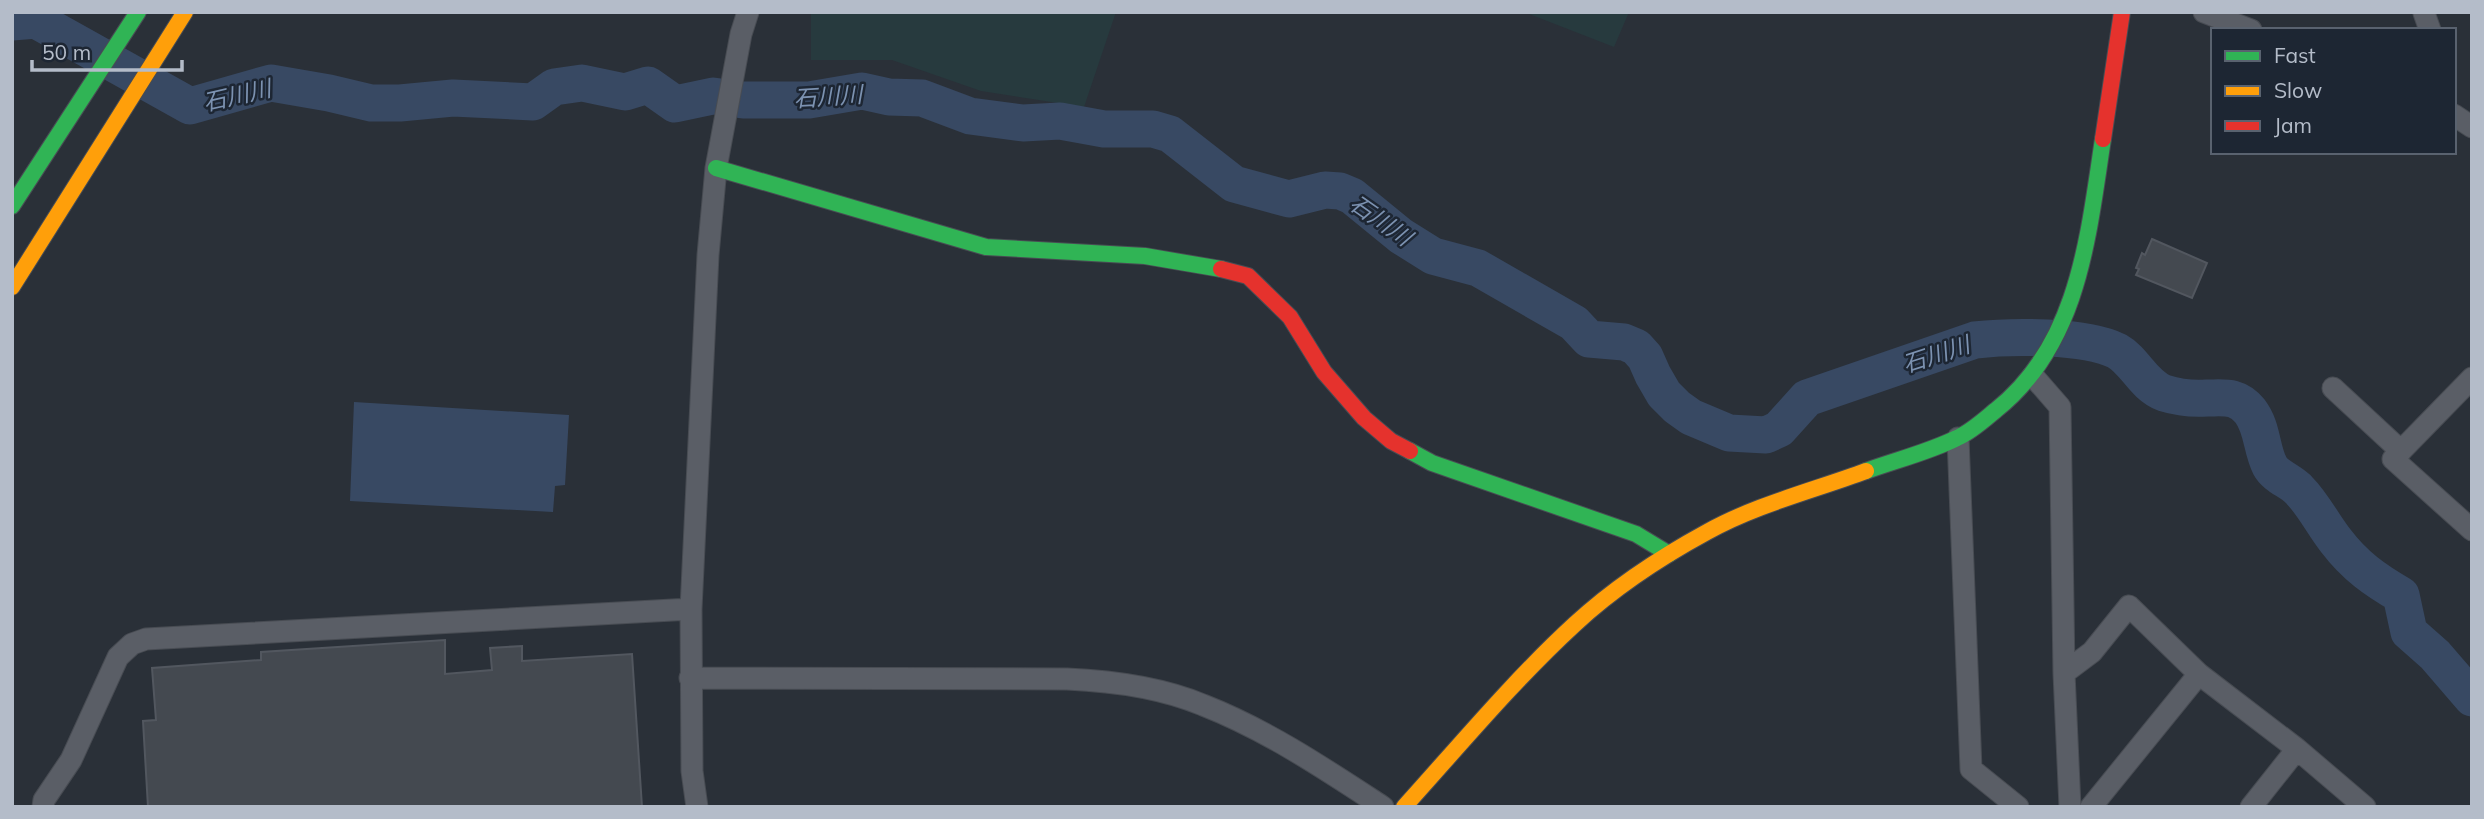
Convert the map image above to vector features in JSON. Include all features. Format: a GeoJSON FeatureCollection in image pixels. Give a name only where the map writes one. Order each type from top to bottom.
{"type":"FeatureCollection","features":[{"type":"Feature","properties":{"kind":"main road"},"geometry":{"type":"LineString","coordinates":[[12,206],[138,12]]}},
{"type":"Feature","properties":{"kind":"main road"},"geometry":{"type":"LineString","coordinates":[[12,287],[185,12]]}},
{"type":"Feature","properties":{"kind":"main road"},"geometry":{"type":"LineString","coordinates":[[1404,807],[1516,683],[1577,622],[1614,590],[1708,531],[1744,515],[1958,438],[1985,421],[2037,371],[2067,314],[2077,287],[2088,237],[2122,12]]}},
{"type":"Feature","properties":{"kind":"main road"},"geometry":{"type":"LineString","coordinates":[[716,168],[985,247],[1145,256],[1203,264],[1248,276],[1290,317],[1324,372],[1364,418],[1391,441],[1432,463],[1636,534],[1669,554]]}},
{"type":"Feature","properties":{"kind":"street"},"geometry":{"type":"LineString","coordinates":[[697,807],[692,771],[691,610],[708,255],[716,168],[747,12]]}},
{"type":"Feature","properties":{"kind":"street"},"geometry":{"type":"LineString","coordinates":[[2204,12],[2246,28]]}},
{"type":"Feature","properties":{"kind":"street"},"geometry":{"type":"LineString","coordinates":[[2037,371],[2060,407],[2064,673],[2070,807]]}},
{"type":"Feature","properties":{"kind":"street"},"geometry":{"type":"LineString","coordinates":[[2472,379],[2393,459],[2472,530]]}},
{"type":"Feature","properties":{"kind":"street"},"geometry":{"type":"LineString","coordinates":[[2333,388],[2401,451]]}},
{"type":"Feature","properties":{"kind":"street"},"geometry":{"type":"LineString","coordinates":[[1958,438],[1971,769],[2018,807]]}},
{"type":"Feature","properties":{"kind":"street"},"geometry":{"type":"LineString","coordinates":[[2064,673],[2092,652],[2129,606],[2199,674],[2365,807]]}},
{"type":"Feature","properties":{"kind":"street"},"geometry":{"type":"LineString","coordinates":[[43,807],[44,800],[71,760],[118,657],[132,644],[146,639],[691,610]]}},
{"type":"Feature","properties":{"kind":"street"},"geometry":{"type":"LineString","coordinates":[[2091,807],[2199,674]]}},
{"type":"Feature","properties":{"kind":"street"},"geometry":{"type":"LineString","coordinates":[[690,678],[1067,679],[1133,686],[1159,691],[1214,710],[1296,750],[1383,807]]}},
{"type":"Feature","properties":{"kind":"street"},"geometry":{"type":"LineString","coordinates":[[2251,807],[2297,750]]}},
{"type":"Feature","properties":{"kind":"green space"},"geometry":{"type":"Polygon","coordinates":[[[811,12],[1116,12],[1084,107],[981,91],[892,60],[811,60],[811,12]]]}},
{"type":"Feature","properties":{"kind":"green space"},"geometry":{"type":"Polygon","coordinates":[[[1524,12],[1629,12],[1614,47],[1524,12]]]}},
{"type":"Feature","properties":{"kind":"water"},"geometry":{"type":"Polygon","coordinates":[[[354,402],[569,415],[565,485],[555,486],[553,512],[350,501],[354,402]]]}},
{"type":"Feature","properties":{"kind":"building"},"geometry":{"type":"Polygon","coordinates":[[[2152,239],[2207,263],[2192,298],[2136,275],[2142,253],[2145,255],[2152,239]]]}},
{"type":"Feature","properties":{"kind":"building"},"geometry":{"type":"Polygon","coordinates":[[[445,640],[445,674],[492,670],[490,648],[522,646],[522,661],[632,654],[642,807],[148,807],[143,721],[156,720],[152,668],[261,660],[261,652],[445,640]]]}},
{"type":"Feature","properties":{"kind":"waterway","name":"石川川"},"geometry":{"type":"LineString","coordinates":[[12,22],[36,20],[190,106],[271,83],[371,103],[453,98],[533,102],[554,87],[582,83],[625,92],[648,85],[675,104],[713,96],[743,100],[809,100],[862,91],[889,97],[922,98],[970,116],[1023,123],[1060,121],[1104,129],[1153,129],[1170,134],[1234,184],[1289,199],[1325,190],[1340,191],[1352,196],[1401,236],[1433,256],[1478,268],[1574,323],[1589,339],[1624,342],[1636,347],[1645,357],[1664,394],[1677,407],[1691,417],[1729,433],[1766,435],[1779,429],[1807,398],[1975,340],[2047,338],[2103,346],[2123,355],[2150,384],[2164,393],[2191,398],[2230,398],[2245,406],[2257,424],[2273,470],[2296,487],[2331,535],[2358,565],[2401,595],[2409,632],[2435,655],[2472,698]]}},
{"type":"Feature","properties":{"kind":"traffic: fast"},"geometry":{"type":"LineString","coordinates":[[12,206],[138,12]]}},
{"type":"Feature","properties":{"kind":"traffic: fast"},"geometry":{"type":"LineString","coordinates":[[1866,471],[1935,448],[1977,426],[2024,383],[2046,354],[2075,286],[2092,213],[2103,139]]}},
{"type":"Feature","properties":{"kind":"traffic: fast"},"geometry":{"type":"LineString","coordinates":[[716,168],[986,247],[1145,256],[1221,269]]}},
{"type":"Feature","properties":{"kind":"traffic: fast"},"geometry":{"type":"LineString","coordinates":[[1410,451],[1432,463],[1636,534],[1669,554]]}},
{"type":"Feature","properties":{"kind":"traffic: slow"},"geometry":{"type":"LineString","coordinates":[[12,287],[185,12]]}},
{"type":"Feature","properties":{"kind":"traffic: slow"},"geometry":{"type":"LineString","coordinates":[[1404,807],[1530,668],[1575,624],[1638,574],[1726,522],[1866,471]]}},
{"type":"Feature","properties":{"kind":"traffic: jam"},"geometry":{"type":"LineString","coordinates":[[2103,139],[2122,12]]}},
{"type":"Feature","properties":{"kind":"traffic: jam"},"geometry":{"type":"LineString","coordinates":[[1221,269],[1248,276],[1290,317],[1324,372],[1364,418],[1391,441],[1410,451]]}}]}
